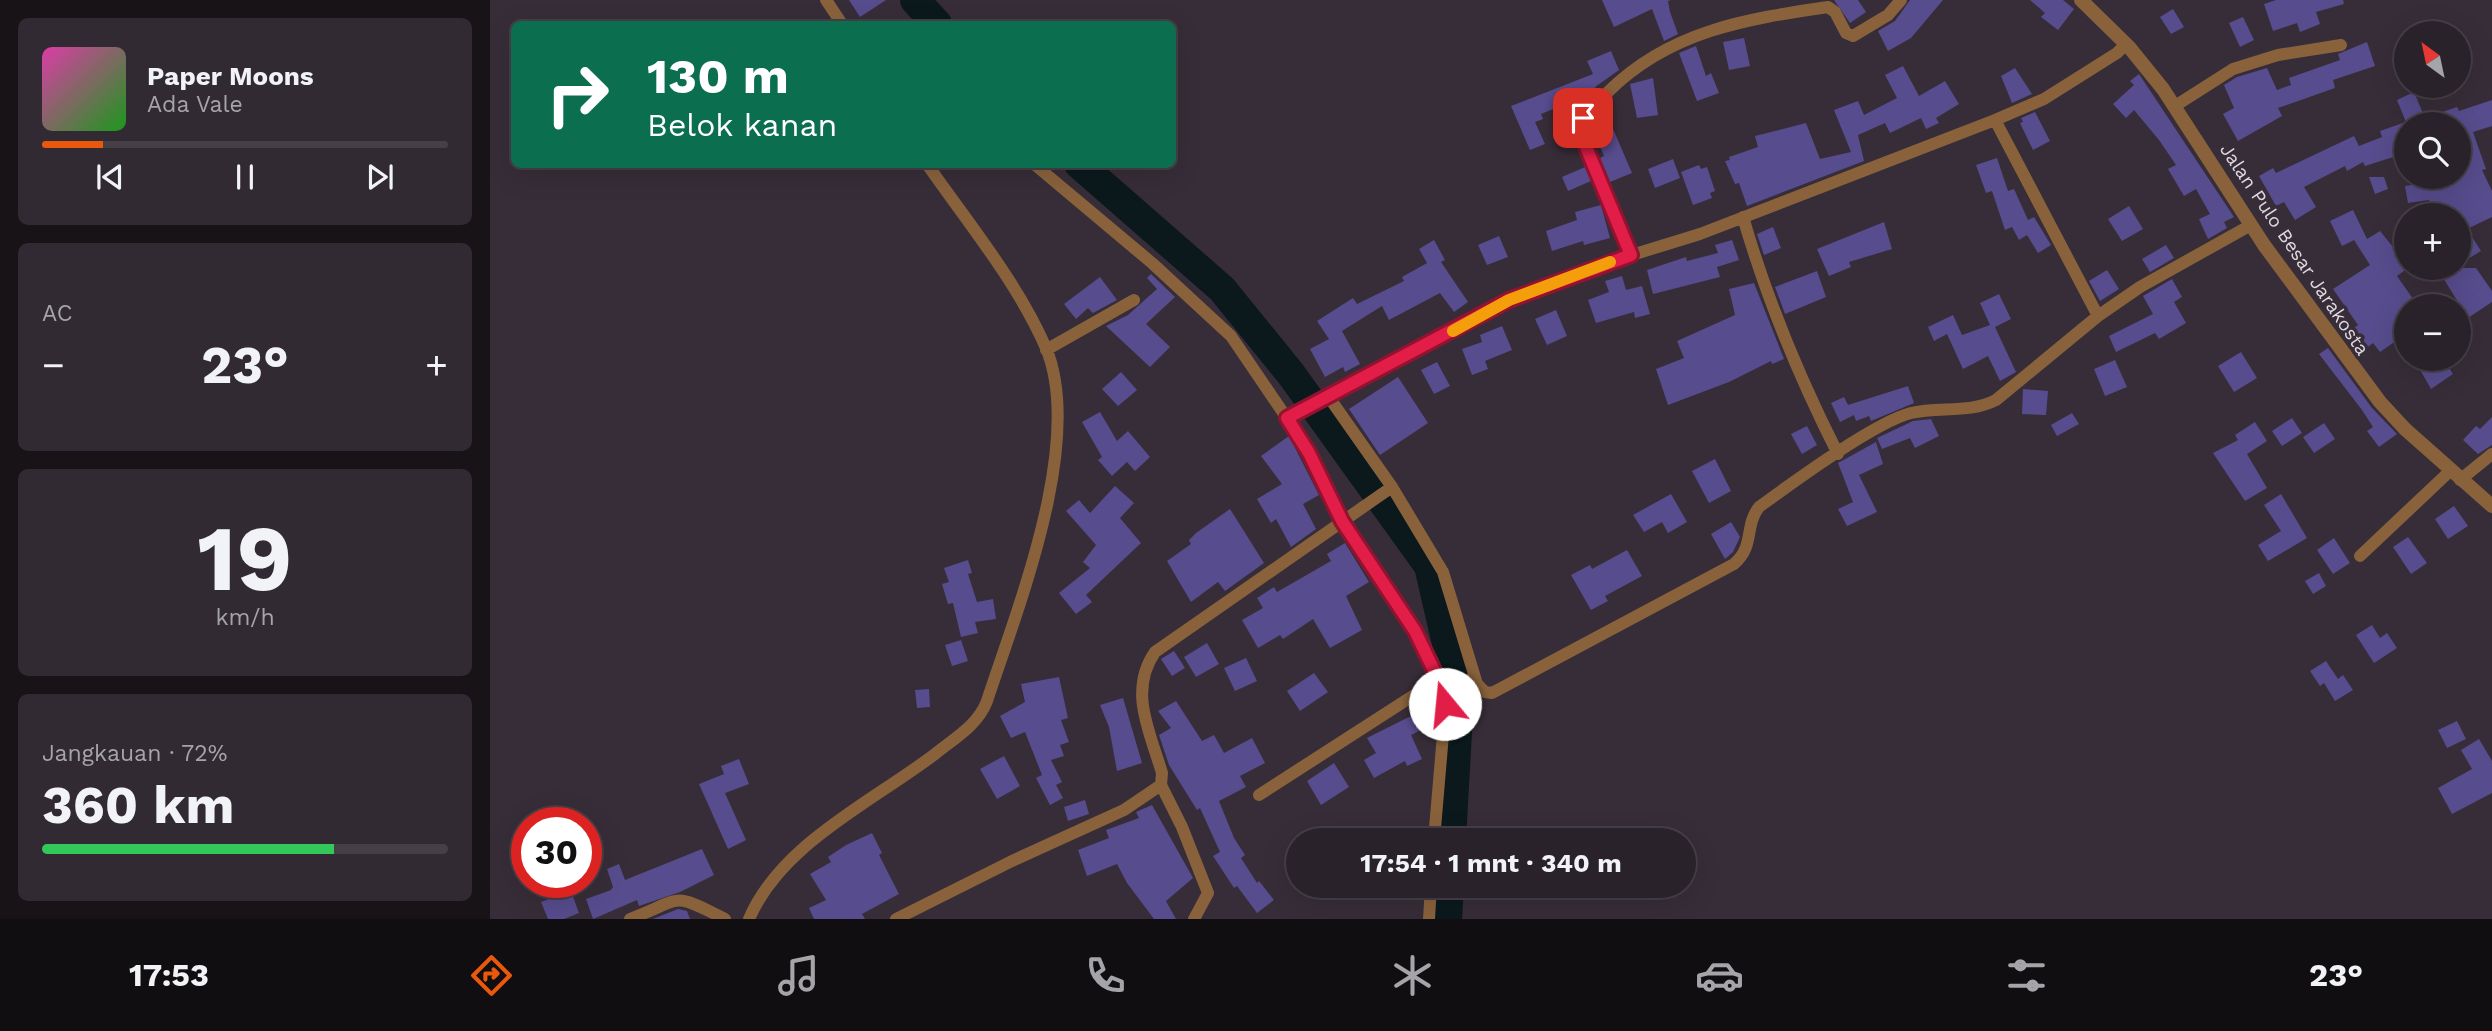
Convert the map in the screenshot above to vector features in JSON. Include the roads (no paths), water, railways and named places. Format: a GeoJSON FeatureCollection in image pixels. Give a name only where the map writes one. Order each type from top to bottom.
{"type":"FeatureCollection","features":[{"type":"Feature","properties":{"kind":"street"},"geometry":{"type":"LineString","coordinates":[[826,0],[840,21]]}},
{"type":"Feature","properties":{"kind":"street"},"geometry":{"type":"LineString","coordinates":[[1631,255],[1581,135],[1583,118],[1617,83],[1660,52],[1712,28],[1828,8],[1835,12],[1846,33],[1853,36],[1888,15],[1901,0]]}},
{"type":"Feature","properties":{"kind":"street","name":"Jalan Pulo Besar Jarakosta"},"geometry":{"type":"LineString","coordinates":[[2081,0],[2122,39],[2175,106],[2251,225],[2380,402],[2455,475],[2492,506]]}},
{"type":"Feature","properties":{"kind":"street"},"geometry":{"type":"LineString","coordinates":[[1289,416],[1509,300],[1631,255],[1743,218],[2044,99],[2117,53],[2124,46],[2122,39]]}},
{"type":"Feature","properties":{"kind":"street"},"geometry":{"type":"LineString","coordinates":[[2175,106],[2233,69],[2278,55],[2341,45]]}},
{"type":"Feature","properties":{"kind":"street"},"geometry":{"type":"LineString","coordinates":[[1996,120],[2098,316]]}},
{"type":"Feature","properties":{"kind":"street"},"geometry":{"type":"LineString","coordinates":[[749,919],[768,883],[783,865],[952,741],[984,709],[1037,546],[1051,482],[1055,448],[1055,392],[1046,350],[1028,312],[931,168]]}},
{"type":"Feature","properties":{"kind":"street"},"geometry":{"type":"LineString","coordinates":[[1039,168],[1203,308],[1231,336],[1289,416],[1342,521],[1402,609],[1444,684],[1445,711],[1435,828]]}},
{"type":"Feature","properties":{"kind":"street"},"geometry":{"type":"LineString","coordinates":[[1743,218],[1762,283],[1801,382],[1838,454]]}},
{"type":"Feature","properties":{"kind":"street"},"geometry":{"type":"LineString","coordinates":[[1328,396],[1443,572],[1471,679],[1485,692],[1496,692],[1734,564],[1746,551],[1751,520],[1759,507],[1838,454],[1911,413],[1977,408],[1996,400],[2098,316],[2140,287],[2251,225]]}},
{"type":"Feature","properties":{"kind":"street"},"geometry":{"type":"LineString","coordinates":[[1046,350],[1134,300]]}},
{"type":"Feature","properties":{"kind":"street"},"geometry":{"type":"LineString","coordinates":[[2360,555],[2455,475],[2492,454]]}},
{"type":"Feature","properties":{"kind":"street"},"geometry":{"type":"LineString","coordinates":[[1194,919],[1208,893],[1182,827],[1161,785],[1162,773],[1140,694],[1144,670],[1150,659],[1187,628],[1388,489]]}},
{"type":"Feature","properties":{"kind":"street"},"geometry":{"type":"LineString","coordinates":[[1259,794],[1422,690],[1471,679]]}},
{"type":"Feature","properties":{"kind":"street"},"geometry":{"type":"LineString","coordinates":[[896,919],[1012,861],[1125,810],[1161,785]]}},
{"type":"Feature","properties":{"kind":"street"},"geometry":{"type":"LineString","coordinates":[[630,919],[677,898],[725,919]]}},
{"type":"Feature","properties":{"kind":"street"},"geometry":{"type":"LineString","coordinates":[[1429,919],[1430,898]]}},
{"type":"Feature","properties":{"kind":"waterway"},"geometry":{"type":"LineString","coordinates":[[915,0],[934,21]]}},
{"type":"Feature","properties":{"kind":"waterway"},"geometry":{"type":"LineString","coordinates":[[1084,168],[1222,289],[1291,374],[1429,566],[1459,696],[1452,828]]}},
{"type":"Feature","properties":{"kind":"waterway"},"geometry":{"type":"LineString","coordinates":[[1447,919],[1448,898]]}}]}
